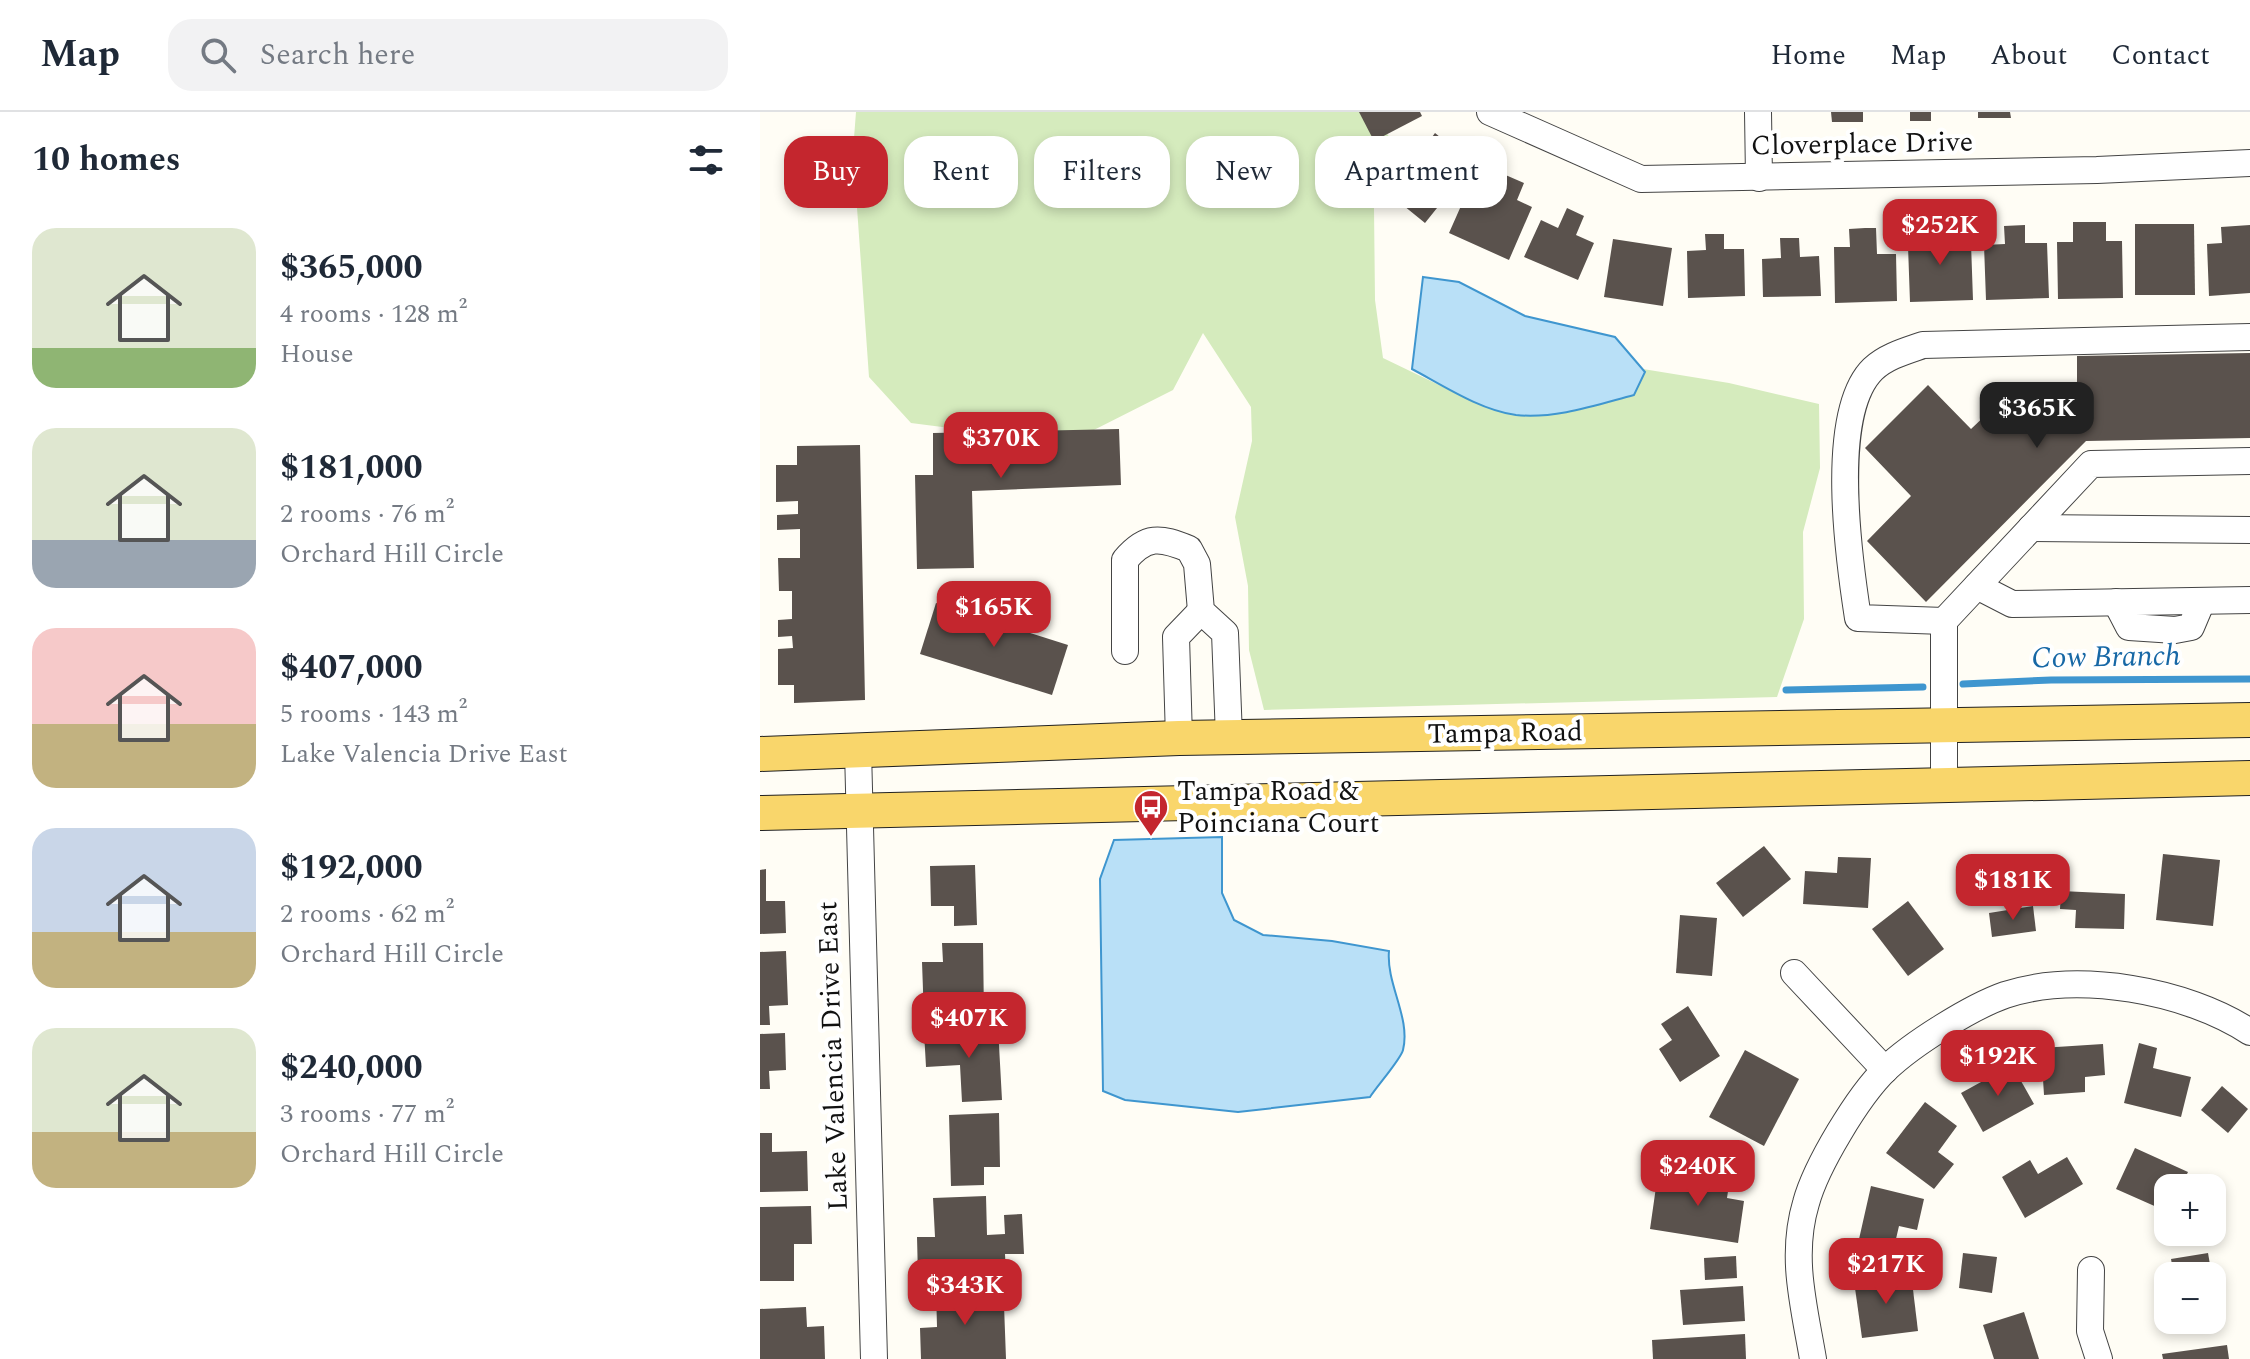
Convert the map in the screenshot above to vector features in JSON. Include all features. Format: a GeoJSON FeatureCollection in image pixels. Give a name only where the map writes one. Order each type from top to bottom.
{"type":"FeatureCollection","features":[{"type":"Feature","properties":{"kind":"main road","name":"Tampa Road"},"geometry":{"type":"LineString","coordinates":[[760,754],[1179,738],[2250,720]]}},
{"type":"Feature","properties":{"kind":"main road"},"geometry":{"type":"LineString","coordinates":[[760,813],[2250,778]]}},
{"type":"Feature","properties":{"kind":"street","name":"Cloverplace Drive"},"geometry":{"type":"LineString","coordinates":[[1490,112],[1641,179],[2250,163]]}},
{"type":"Feature","properties":{"kind":"street"},"geometry":{"type":"LineString","coordinates":[[1758,112],[1759,178]]}},
{"type":"Feature","properties":{"kind":"street"},"geometry":{"type":"LineString","coordinates":[[1944,621],[1858,618],[1847,545],[1847,429],[1856,398],[1872,370],[1897,354],[1923,345],[2250,337]]}},
{"type":"Feature","properties":{"kind":"street"},"geometry":{"type":"LineString","coordinates":[[1944,784],[1944,621],[2091,464],[2250,461]]}},
{"type":"Feature","properties":{"kind":"street"},"geometry":{"type":"LineString","coordinates":[[2031,528],[2250,530]]}},
{"type":"Feature","properties":{"kind":"street"},"geometry":{"type":"LineString","coordinates":[[1125,651],[1125,560],[1138,545],[1156,540],[1189,549],[1197,564],[1201,611],[1225,633],[1229,737]]}},
{"type":"Feature","properties":{"kind":"street"},"geometry":{"type":"LineString","coordinates":[[1977,586],[2012,604],[2250,600]]}},
{"type":"Feature","properties":{"kind":"street"},"geometry":{"type":"LineString","coordinates":[[1179,738],[1176,637],[1201,611]]}},
{"type":"Feature","properties":{"kind":"street","name":"Lake Valencia Drive East"},"geometry":{"type":"LineString","coordinates":[[858,751],[874,1359]]}},
{"type":"Feature","properties":{"kind":"street"},"geometry":{"type":"LineString","coordinates":[[1794,973],[1885,1070]]}},
{"type":"Feature","properties":{"kind":"street"},"geometry":{"type":"LineString","coordinates":[[1813,1359],[1796,1262],[1805,1204],[1823,1157],[1885,1070],[1934,1033],[2005,995],[2071,985],[2139,991],[2190,1001],[2250,1032]]}},
{"type":"Feature","properties":{"kind":"street"},"geometry":{"type":"LineString","coordinates":[[2091,1270],[2090,1331],[2099,1359]]}},
{"type":"Feature","properties":{"kind":"green space"},"geometry":{"type":"Polygon","coordinates":[[[856,112],[1373,112],[1389,136],[1315,136],[1315,208],[1374,208],[1375,300],[1383,358],[1466,398],[1645,372],[1643,369],[1729,383],[1819,404],[1820,468],[1803,532],[1804,619],[1777,697],[1264,710],[1249,650],[1248,586],[1235,517],[1252,441],[1251,407],[1203,333],[1173,390],[1078,438],[989,433],[911,423],[869,377],[857,208],[888,208],[888,136],[854,136],[856,112]]]}},
{"type":"Feature","properties":{"kind":"water"},"geometry":{"type":"Polygon","coordinates":[[[1423,277],[1459,282],[1525,316],[1615,337],[1645,372],[1634,395],[1591,407],[1531,416],[1503,412],[1449,390],[1412,369],[1423,277]]]}},
{"type":"Feature","properties":{"kind":"water"},"geometry":{"type":"Polygon","coordinates":[[[1222,837],[1222,893],[1234,920],[1263,935],[1332,941],[1389,951],[1391,976],[1405,1038],[1398,1060],[1370,1097],[1238,1112],[1125,1100],[1103,1091],[1100,879],[1114,840],[1222,837]]]}},
{"type":"Feature","properties":{"kind":"building"},"geometry":{"type":"Polygon","coordinates":[[[1359,112],[1420,112],[1422,116],[1384,136],[1371,136],[1359,112]]]}},
{"type":"Feature","properties":{"kind":"building"},"geometry":{"type":"Polygon","coordinates":[[[1831,112],[1863,112],[1863,122],[1832,122],[1831,112]]]}},
{"type":"Feature","properties":{"kind":"building"},"geometry":{"type":"Polygon","coordinates":[[[1910,112],[1931,112],[1931,121],[1910,121],[1910,112]]]}},
{"type":"Feature","properties":{"kind":"building"},"geometry":{"type":"Polygon","coordinates":[[[1978,112],[2010,112],[2011,118],[1978,118],[1978,112]]]}},
{"type":"Feature","properties":{"kind":"building"},"geometry":{"type":"Polygon","coordinates":[[[1507,176],[1524,183],[1517,200],[1532,207],[1509,260],[1449,233],[1460,208],[1507,208],[1507,176]]]}},
{"type":"Feature","properties":{"kind":"building"},"geometry":{"type":"Polygon","coordinates":[[[1407,208],[1437,208],[1425,223],[1407,208]]]}},
{"type":"Feature","properties":{"kind":"building"},"geometry":{"type":"Polygon","coordinates":[[[1567,208],[1584,216],[1576,235],[1594,243],[1578,280],[1524,257],[1541,220],[1558,228],[1567,208]]]}},
{"type":"Feature","properties":{"kind":"building"},"geometry":{"type":"Polygon","coordinates":[[[2073,222],[2106,222],[2106,241],[2122,241],[2123,298],[2058,299],[2057,242],[2073,242],[2073,222]]]}},
{"type":"Feature","properties":{"kind":"building"},"geometry":{"type":"Polygon","coordinates":[[[2135,224],[2194,224],[2195,295],[2135,295],[2135,224]]]}},
{"type":"Feature","properties":{"kind":"building"},"geometry":{"type":"Polygon","coordinates":[[[1954,225],[1955,244],[1971,243],[1973,300],[1910,302],[1908,246],[1924,245],[1923,226],[1954,225]]]}},
{"type":"Feature","properties":{"kind":"building"},"geometry":{"type":"Polygon","coordinates":[[[2025,225],[2025,243],[2047,243],[2049,298],[1986,300],[1984,245],[2005,244],[2004,226],[2025,225]]]}},
{"type":"Feature","properties":{"kind":"building"},"geometry":{"type":"Polygon","coordinates":[[[2250,225],[2250,293],[2209,296],[2207,244],[2222,243],[2221,227],[2250,225]]]}},
{"type":"Feature","properties":{"kind":"building"},"geometry":{"type":"Polygon","coordinates":[[[1876,228],[1877,254],[1896,254],[1897,301],[1835,303],[1834,247],[1850,247],[1849,229],[1876,228]]]}},
{"type":"Feature","properties":{"kind":"building"},"geometry":{"type":"Polygon","coordinates":[[[1705,234],[1724,234],[1724,249],[1744,249],[1745,296],[1688,298],[1687,251],[1706,250],[1705,234]]]}},
{"type":"Feature","properties":{"kind":"building"},"geometry":{"type":"Polygon","coordinates":[[[1780,238],[1799,238],[1800,257],[1819,256],[1821,296],[1763,297],[1762,259],[1781,258],[1780,238]]]}},
{"type":"Feature","properties":{"kind":"building"},"geometry":{"type":"Polygon","coordinates":[[[1613,239],[1672,248],[1663,306],[1604,297],[1613,239]]]}},
{"type":"Feature","properties":{"kind":"building"},"geometry":{"type":"Polygon","coordinates":[[[2250,353],[2250,438],[2086,441],[1926,602],[1867,541],[1911,496],[1865,448],[1928,385],[1971,429],[2008,394],[2044,431],[2056,421],[2066,430],[2077,419],[2077,356],[2250,353]]]}},
{"type":"Feature","properties":{"kind":"building"},"geometry":{"type":"Polygon","coordinates":[[[1119,429],[1121,485],[972,491],[974,568],[917,569],[915,475],[933,475],[933,433],[1119,429]]]}},
{"type":"Feature","properties":{"kind":"building"},"geometry":{"type":"Polygon","coordinates":[[[860,445],[865,700],[794,703],[794,685],[778,685],[778,649],[793,648],[792,636],[778,637],[778,620],[792,619],[792,591],[779,591],[778,558],[800,558],[800,529],[777,530],[777,515],[798,514],[798,501],[776,502],[776,465],[797,465],[797,446],[860,445]]]}},
{"type":"Feature","properties":{"kind":"building"},"geometry":{"type":"Polygon","coordinates":[[[936,603],[1068,645],[1052,695],[920,654],[936,603]]]}},
{"type":"Feature","properties":{"kind":"building"},"geometry":{"type":"Polygon","coordinates":[[[1764,846],[1791,879],[1743,917],[1716,883],[1764,846]]]}},
{"type":"Feature","properties":{"kind":"building"},"geometry":{"type":"Polygon","coordinates":[[[2163,854],[2220,860],[2213,926],[2156,920],[2163,854]]]}},
{"type":"Feature","properties":{"kind":"building"},"geometry":{"type":"Polygon","coordinates":[[[1838,857],[1871,858],[1868,908],[1803,904],[1805,871],[1837,873],[1838,857]]]}},
{"type":"Feature","properties":{"kind":"building"},"geometry":{"type":"Polygon","coordinates":[[[975,865],[977,925],[954,926],[954,906],[931,906],[930,866],[975,865]]]}},
{"type":"Feature","properties":{"kind":"building"},"geometry":{"type":"Polygon","coordinates":[[[766,869],[766,901],[785,901],[786,933],[760,934],[760,870],[766,869]]]}},
{"type":"Feature","properties":{"kind":"building"},"geometry":{"type":"Polygon","coordinates":[[[2061,891],[2125,894],[2124,929],[2075,928],[2076,910],[2060,909],[2061,891]]]}},
{"type":"Feature","properties":{"kind":"building"},"geometry":{"type":"Polygon","coordinates":[[[1908,901],[1944,949],[1908,976],[1872,929],[1908,901]]]}},
{"type":"Feature","properties":{"kind":"building"},"geometry":{"type":"Polygon","coordinates":[[[2033,906],[2036,931],[1992,937],[1989,913],[2033,906]]]}},
{"type":"Feature","properties":{"kind":"building"},"geometry":{"type":"Polygon","coordinates":[[[1680,915],[1717,918],[1712,976],[1676,973],[1680,915]]]}},
{"type":"Feature","properties":{"kind":"building"},"geometry":{"type":"Polygon","coordinates":[[[942,943],[983,943],[984,1017],[924,1018],[922,962],[943,962],[942,943]]]}},
{"type":"Feature","properties":{"kind":"building"},"geometry":{"type":"Polygon","coordinates":[[[786,951],[788,1005],[769,1006],[770,1025],[760,1025],[760,952],[786,951]]]}},
{"type":"Feature","properties":{"kind":"building"},"geometry":{"type":"Polygon","coordinates":[[[1688,1006],[1720,1056],[1680,1082],[1659,1049],[1672,1040],[1661,1024],[1688,1006]]]}},
{"type":"Feature","properties":{"kind":"building"},"geometry":{"type":"Polygon","coordinates":[[[998,1027],[1002,1100],[962,1102],[960,1065],[926,1067],[924,1031],[998,1027]]]}},
{"type":"Feature","properties":{"kind":"building"},"geometry":{"type":"Polygon","coordinates":[[[785,1033],[786,1070],[769,1071],[770,1089],[760,1089],[760,1034],[785,1033]]]}},
{"type":"Feature","properties":{"kind":"building"},"geometry":{"type":"Polygon","coordinates":[[[2139,1043],[2157,1048],[2153,1068],[2191,1077],[2181,1117],[2124,1103],[2139,1043]]]}},
{"type":"Feature","properties":{"kind":"building"},"geometry":{"type":"Polygon","coordinates":[[[2103,1044],[2105,1075],[2085,1077],[2085,1092],[2044,1095],[2041,1048],[2103,1044]]]}},
{"type":"Feature","properties":{"kind":"building"},"geometry":{"type":"Polygon","coordinates":[[[1745,1050],[1799,1079],[1764,1146],[1709,1117],[1745,1050]]]}},
{"type":"Feature","properties":{"kind":"building"},"geometry":{"type":"Polygon","coordinates":[[[2012,1065],[2034,1104],[1983,1132],[1961,1093],[2012,1065]]]}},
{"type":"Feature","properties":{"kind":"building"},"geometry":{"type":"Polygon","coordinates":[[[2222,1086],[2248,1109],[2228,1133],[2201,1110],[2222,1086]]]}},
{"type":"Feature","properties":{"kind":"building"},"geometry":{"type":"Polygon","coordinates":[[[1925,1102],[1957,1126],[1938,1152],[1954,1164],[1934,1189],[1886,1153],[1925,1102]]]}},
{"type":"Feature","properties":{"kind":"building"},"geometry":{"type":"Polygon","coordinates":[[[999,1113],[1000,1167],[984,1167],[984,1185],[951,1186],[949,1115],[999,1113]]]}},
{"type":"Feature","properties":{"kind":"building"},"geometry":{"type":"Polygon","coordinates":[[[760,1133],[772,1133],[772,1152],[807,1151],[808,1191],[760,1192],[760,1133]]]}},
{"type":"Feature","properties":{"kind":"building"},"geometry":{"type":"Polygon","coordinates":[[[2135,1148],[2188,1172],[2154,1174],[2154,1206],[2116,1189],[2135,1148]]]}},
{"type":"Feature","properties":{"kind":"building"},"geometry":{"type":"Polygon","coordinates":[[[2067,1157],[2083,1184],[2025,1218],[2002,1177],[2030,1160],[2038,1174],[2067,1157]]]}},
{"type":"Feature","properties":{"kind":"building"},"geometry":{"type":"Polygon","coordinates":[[[1677,1169],[1730,1178],[1727,1198],[1744,1201],[1738,1243],[1650,1229],[1656,1187],[1674,1190],[1677,1169]]]}},
{"type":"Feature","properties":{"kind":"building"},"geometry":{"type":"Polygon","coordinates":[[[1871,1186],[1924,1199],[1917,1230],[1899,1226],[1892,1256],[1857,1248],[1871,1186]]]}},
{"type":"Feature","properties":{"kind":"building"},"geometry":{"type":"Polygon","coordinates":[[[986,1196],[987,1235],[1005,1234],[1004,1215],[1022,1214],[1024,1254],[1005,1254],[1006,1274],[918,1276],[917,1237],[935,1237],[933,1198],[986,1196]]]}},
{"type":"Feature","properties":{"kind":"building"},"geometry":{"type":"Polygon","coordinates":[[[811,1206],[812,1244],[794,1244],[794,1281],[760,1281],[760,1207],[811,1206]]]}},
{"type":"Feature","properties":{"kind":"building"},"geometry":{"type":"Polygon","coordinates":[[[1963,1253],[1997,1257],[1992,1293],[1959,1288],[1963,1253]]]}},
{"type":"Feature","properties":{"kind":"building"},"geometry":{"type":"Polygon","coordinates":[[[2208,1253],[2210,1262],[2172,1262],[2171,1259],[2208,1253]]]}},
{"type":"Feature","properties":{"kind":"building"},"geometry":{"type":"Polygon","coordinates":[[[1736,1256],[1737,1278],[1705,1280],[1704,1258],[1736,1256]]]}},
{"type":"Feature","properties":{"kind":"building"},"geometry":{"type":"Polygon","coordinates":[[[1911,1273],[1918,1331],[1862,1338],[1854,1281],[1911,1273]]]}},
{"type":"Feature","properties":{"kind":"building"},"geometry":{"type":"Polygon","coordinates":[[[987,1286],[987,1306],[1004,1305],[1006,1359],[921,1359],[920,1328],[937,1327],[936,1288],[987,1286]]]}},
{"type":"Feature","properties":{"kind":"building"},"geometry":{"type":"Polygon","coordinates":[[[1743,1286],[1745,1321],[1683,1325],[1680,1290],[1743,1286]]]}},
{"type":"Feature","properties":{"kind":"building"},"geometry":{"type":"Polygon","coordinates":[[[806,1307],[807,1327],[824,1326],[825,1359],[760,1359],[760,1309],[806,1307]]]}},
{"type":"Feature","properties":{"kind":"building"},"geometry":{"type":"Polygon","coordinates":[[[2024,1312],[2039,1359],[1994,1359],[1983,1325],[2024,1312]]]}},
{"type":"Feature","properties":{"kind":"building"},"geometry":{"type":"Polygon","coordinates":[[[1745,1334],[1746,1359],[1653,1359],[1652,1340],[1745,1334]]]}},
{"type":"Feature","properties":{"kind":"building"},"geometry":{"type":"Polygon","coordinates":[[[2227,1345],[2229,1359],[2163,1359],[2162,1354],[2227,1345]]]}},
{"type":"Feature","properties":{"kind":"waterway","name":"Cow Branch"},"geometry":{"type":"LineString","coordinates":[[1963,684],[2051,680],[2250,679]]}},
{"type":"Feature","properties":{"kind":"waterway","name":"Cow Branch"},"geometry":{"type":"LineString","coordinates":[[1786,690],[1923,687]]}},
{"type":"Feature","properties":{"kind":"place","name":"Tampa Road & Poinciana Court"},"geometry":{"type":"Point","coordinates":[1151,838]}}]}
